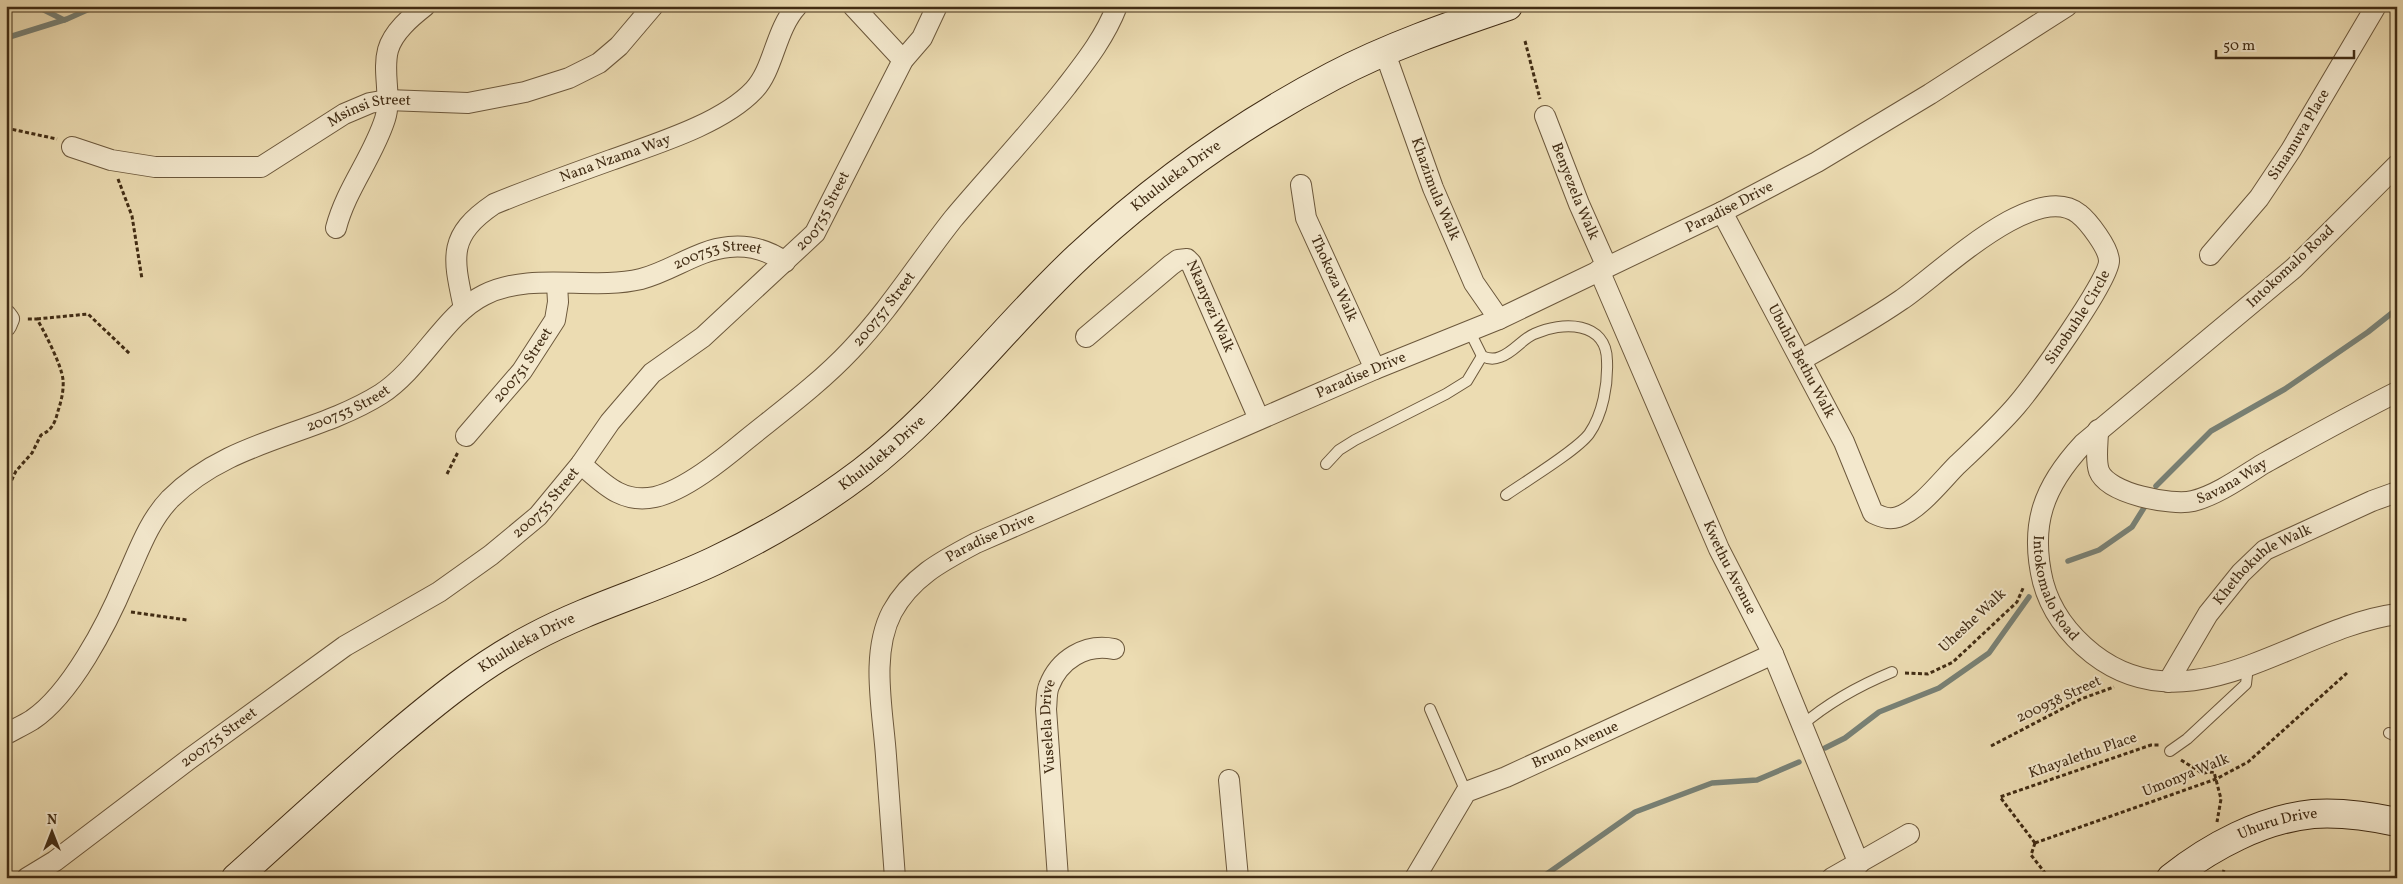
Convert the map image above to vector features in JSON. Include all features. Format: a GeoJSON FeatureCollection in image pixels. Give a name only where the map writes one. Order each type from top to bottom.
{"type":"FeatureCollection","features":[{"type":"Feature","properties":{"kind":"street"},"geometry":{"type":"LineString","coordinates":[[336,228],[347,197],[379,135],[386,117],[388,49],[409,18],[425,6]]}},
{"type":"Feature","properties":{"kind":"street","name":"Msinsi Street"},"geometry":{"type":"LineString","coordinates":[[72,147],[111,160],[155,167],[261,167],[344,114],[370,103],[387,100],[468,103],[525,92],[569,78],[599,63],[619,46],[653,6]]}},
{"type":"Feature","properties":{"kind":"street","name":"Nana Nzama Way"},"geometry":{"type":"LineString","coordinates":[[464,308],[458,279],[456,244],[465,228],[477,215],[494,204],[662,141],[716,117],[755,89],[763,77],[789,15],[797,6]]}},
{"type":"Feature","properties":{"kind":"street"},"geometry":{"type":"LineString","coordinates":[[853,6],[903,60]]}},
{"type":"Feature","properties":{"kind":"street","name":"200755 Street"},"geometry":{"type":"LineString","coordinates":[[27,878],[54,861],[188,760],[345,646],[439,592],[491,555],[538,516],[582,464],[610,422],[652,373],[704,336],[785,262],[814,232],[903,60],[922,38],[937,6]]}},
{"type":"Feature","properties":{"kind":"street","name":"200757 Street"},"geometry":{"type":"LineString","coordinates":[[582,464],[613,492],[631,498],[654,497],[675,490],[728,455],[798,398],[852,350],[953,220],[1049,109],[1094,52],[1106,32],[1117,6]]}},
{"type":"Feature","properties":{"kind":"street","name":"Khululeka Drive"},"geometry":{"type":"LineString","coordinates":[[236,878],[440,698],[486,664],[533,637],[582,614],[714,562],[791,520],[862,472],[918,424],[1077,257],[1151,193],[1209,151],[1279,105],[1337,74],[1427,34],[1508,6]]}},
{"type":"Feature","properties":{"kind":"street","name":"Paradise Drive"},"geometry":{"type":"LineString","coordinates":[[895,878],[881,685],[881,646],[892,613],[911,585],[936,564],[976,543],[1259,419],[1375,369],[1470,332],[1722,212],[1817,162],[1930,94],[2067,6]]}},
{"type":"Feature","properties":{"kind":"street","name":"Sinamuva Place"},"geometry":{"type":"LineString","coordinates":[[2210,256],[2259,198],[2291,150],[2376,6]]}},
{"type":"Feature","properties":{"kind":"street","name":"Khazimula Walk"},"geometry":{"type":"LineString","coordinates":[[1385,53],[1433,188],[1474,283],[1500,318]]}},
{"type":"Feature","properties":{"kind":"street","name":"Benyezela Walk"},"geometry":{"type":"LineString","coordinates":[[1545,116],[1603,269]]}},
{"type":"Feature","properties":{"kind":"street","name":"Intokomalo Road"},"geometry":{"type":"LineString","coordinates":[[2397,165],[2294,268],[2218,333],[2098,430],[2069,458],[2049,487],[2038,530],[2038,560],[2048,602],[2074,639],[2101,660],[2138,678],[2168,682],[2203,680],[2234,672],[2350,625],[2380,616],[2397,614]]}},
{"type":"Feature","properties":{"kind":"street","name":"Thokoza Walk"},"geometry":{"type":"LineString","coordinates":[[1301,185],[1306,218],[1375,369]]}},
{"type":"Feature","properties":{"kind":"street","name":"Sinobuhle Circle"},"geometry":{"type":"LineString","coordinates":[[1801,360],[1853,331],[1902,300],[1973,243],[2040,208],[2065,207],[2078,213],[2106,251],[2109,261],[2101,285],[2016,406],[1923,500],[1899,517],[1886,519],[1874,513]]}},
{"type":"Feature","properties":{"kind":"street","name":"Ubuhle Bethu Walk"},"geometry":{"type":"LineString","coordinates":[[1722,212],[1844,442],[1874,513]]}},
{"type":"Feature","properties":{"kind":"street","name":"200753 Street"},"geometry":{"type":"LineString","coordinates":[[6,734],[34,719],[62,691],[85,660],[114,609],[147,530],[168,502],[192,479],[232,457],[279,436],[342,413],[381,394],[408,373],[464,308],[484,295],[510,286],[615,283],[642,278],[697,255],[731,247],[752,247],[771,252],[785,262]]}},
{"type":"Feature","properties":{"kind":"street","name":"Nkanyezi Walk"},"geometry":{"type":"LineString","coordinates":[[1086,338],[1171,265],[1178,260],[1187,259],[1191,263],[1259,419]]}},
{"type":"Feature","properties":{"kind":"street","name":"Kwethu Avenue"},"geometry":{"type":"LineString","coordinates":[[1603,269],[1719,549],[1773,654],[1859,864]]}},
{"type":"Feature","properties":{"kind":"street","name":"200751 Street"},"geometry":{"type":"LineString","coordinates":[[466,436],[522,371],[554,320],[558,302],[557,284]]}},
{"type":"Feature","properties":{"kind":"street","name":"Savana Way"},"geometry":{"type":"LineString","coordinates":[[2098,430],[2099,471],[2103,477],[2122,491],[2147,498],[2171,502],[2192,501],[2223,487],[2397,392]]}},
{"type":"Feature","properties":{"kind":"street","name":"Khethokuhle Walk"},"geometry":{"type":"LineString","coordinates":[[2168,682],[2208,614],[2241,573],[2265,550],[2364,504],[2397,492]]}},
{"type":"Feature","properties":{"kind":"street","name":"Vuselela Drive"},"geometry":{"type":"LineString","coordinates":[[1058,878],[1046,709],[1048,688],[1058,670],[1074,654],[1096,648],[1114,649]]}},
{"type":"Feature","properties":{"kind":"street","name":"Bruno Avenue"},"geometry":{"type":"LineString","coordinates":[[1466,792],[1506,777],[1773,654]]}},
{"type":"Feature","properties":{"kind":"street"},"geometry":{"type":"LineString","coordinates":[[1229,780],[1238,878]]}},
{"type":"Feature","properties":{"kind":"street"},"geometry":{"type":"LineString","coordinates":[[1415,878],[1466,792]]}},
{"type":"Feature","properties":{"kind":"street","name":"Uhuru Drive"},"geometry":{"type":"LineString","coordinates":[[2171,878],[2218,846],[2244,834],[2286,819],[2312,814],[2342,814],[2397,822]]}},
{"type":"Feature","properties":{"kind":"street"},"geometry":{"type":"LineString","coordinates":[[1832,878],[1910,834]]}},
{"type":"Feature","properties":{"kind":"lane"},"geometry":{"type":"LineString","coordinates":[[1470,332],[1482,356],[1493,359],[1502,357],[1534,334],[1549,329],[1567,327],[1593,330],[1602,341],[1607,356],[1608,372],[1604,395],[1596,419],[1588,434],[1575,446],[1506,495]]}},
{"type":"Feature","properties":{"kind":"lane"},"geometry":{"type":"LineString","coordinates":[[1326,464],[1338,450],[1446,394],[1467,381],[1482,356]]}},
{"type":"Feature","properties":{"kind":"lane"},"geometry":{"type":"LineString","coordinates":[[2170,751],[2187,739],[2246,684],[2248,666]]}},
{"type":"Feature","properties":{"kind":"lane"},"geometry":{"type":"LineString","coordinates":[[1801,726],[1834,700],[1860,685],[1892,672]]}},
{"type":"Feature","properties":{"kind":"lane"},"geometry":{"type":"LineString","coordinates":[[1430,709],[1466,792]]}},
{"type":"Feature","properties":{"kind":"path"},"geometry":{"type":"LineString","coordinates":[[1525,41],[1545,116]]}},
{"type":"Feature","properties":{"kind":"path"},"geometry":{"type":"LineString","coordinates":[[6,128],[51,137],[72,147]]}},
{"type":"Feature","properties":{"kind":"path"},"geometry":{"type":"LineString","coordinates":[[111,160],[132,216],[142,279]]}},
{"type":"Feature","properties":{"kind":"path"},"geometry":{"type":"LineString","coordinates":[[7,320],[88,314],[130,354]]}},
{"type":"Feature","properties":{"kind":"path"},"geometry":{"type":"LineString","coordinates":[[6,492],[16,471],[32,453],[41,435],[49,431],[54,423],[62,393],[63,381],[60,369],[38,319]]}},
{"type":"Feature","properties":{"kind":"path"},"geometry":{"type":"LineString","coordinates":[[448,474],[466,436]]}},
{"type":"Feature","properties":{"kind":"path","name":"Uheshe Walk"},"geometry":{"type":"LineString","coordinates":[[1892,672],[1928,674],[1953,662],[2017,602],[2030,568],[2038,560]]}},
{"type":"Feature","properties":{"kind":"path"},"geometry":{"type":"LineString","coordinates":[[114,609],[188,620]]}},
{"type":"Feature","properties":{"kind":"path","name":"Umonya Walk"},"geometry":{"type":"LineString","coordinates":[[2035,843],[2216,779],[2248,762],[2347,672]]}},
{"type":"Feature","properties":{"kind":"path","name":"200938 Street"},"geometry":{"type":"LineString","coordinates":[[1991,746],[2081,699],[2138,678]]}},
{"type":"Feature","properties":{"kind":"path","name":"Khayalethu Place"},"geometry":{"type":"LineString","coordinates":[[2049,878],[2031,855],[2035,843],[2000,797],[2151,745],[2162,745],[2199,772],[2214,772],[2216,779]]}},
{"type":"Feature","properties":{"kind":"path"},"geometry":{"type":"LineString","coordinates":[[2216,779],[2221,799],[2214,836],[2226,866],[2221,878]]}},
{"type":"Feature","properties":{"kind":"waterway"},"geometry":{"type":"LineString","coordinates":[[36,6],[64,20]]}},
{"type":"Feature","properties":{"kind":"waterway"},"geometry":{"type":"LineString","coordinates":[[6,38],[67,19],[96,6]]}},
{"type":"Feature","properties":{"kind":"waterway"},"geometry":{"type":"LineString","coordinates":[[2156,486],[2211,431],[2285,389],[2368,332],[2397,309]]}},
{"type":"Feature","properties":{"kind":"waterway"},"geometry":{"type":"LineString","coordinates":[[2068,561],[2099,550],[2132,527],[2147,503]]}},
{"type":"Feature","properties":{"kind":"waterway"},"geometry":{"type":"LineString","coordinates":[[1825,748],[1845,738],[1879,712],[1939,688],[1989,653],[2029,597]]}},
{"type":"Feature","properties":{"kind":"waterway"},"geometry":{"type":"LineString","coordinates":[[1541,878],[1635,812],[1712,783],[1757,780],[1799,762]]}}]}
